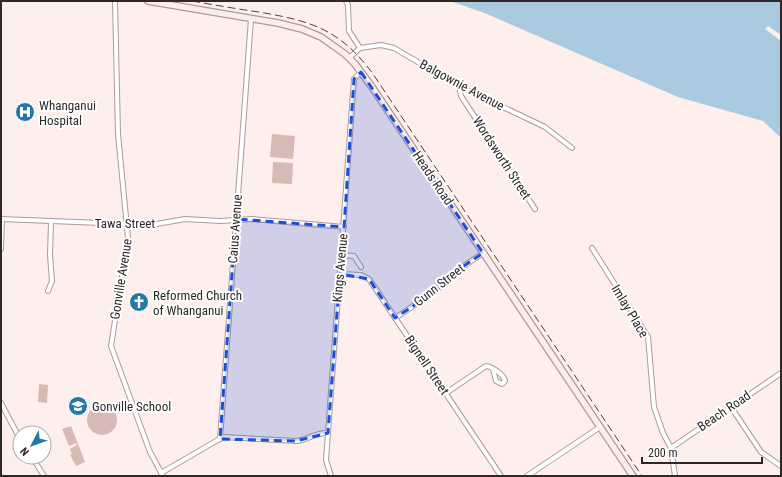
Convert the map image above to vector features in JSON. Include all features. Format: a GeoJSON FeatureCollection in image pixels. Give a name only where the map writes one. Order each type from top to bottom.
{"type":"FeatureCollection","features":[{"type":"Feature","properties":{"kind":"main road","name":"Heads Road"},"geometry":{"type":"LineString","coordinates":[[148,1],[174,3],[302,29],[329,42],[349,58],[361,72],[633,476]]}},
{"type":"Feature","properties":{"kind":"street","name":"Gonville Avenue"},"geometry":{"type":"LineString","coordinates":[[115,1],[118,134],[128,225],[128,246],[112,339],[112,350],[150,452],[162,474]]}},
{"type":"Feature","properties":{"kind":"street"},"geometry":{"type":"LineString","coordinates":[[346,2],[348,31],[360,48],[349,58]]}},
{"type":"Feature","properties":{"kind":"street","name":"Caius Avenue"},"geometry":{"type":"LineString","coordinates":[[220,439],[251,19]]}},
{"type":"Feature","properties":{"kind":"street","name":"Balgownie Avenue"},"geometry":{"type":"LineString","coordinates":[[360,48],[381,44],[394,48],[459,86],[545,127],[572,148]]}},
{"type":"Feature","properties":{"kind":"street","name":"Kings Avenue"},"geometry":{"type":"LineString","coordinates":[[331,476],[327,468],[328,433],[354,79],[361,72]]}},
{"type":"Feature","properties":{"kind":"street","name":"Wordsworth Street"},"geometry":{"type":"LineString","coordinates":[[459,86],[459,93],[535,209]]}},
{"type":"Feature","properties":{"kind":"street","name":"Tawa Street"},"geometry":{"type":"LineString","coordinates":[[2,219],[151,225],[185,219],[220,221],[236,219],[344,227]]}},
{"type":"Feature","properties":{"kind":"street"},"geometry":{"type":"LineString","coordinates":[[1,249],[2,219]]}},
{"type":"Feature","properties":{"kind":"street"},"geometry":{"type":"LineString","coordinates":[[48,291],[52,281],[50,256],[51,222]]}},
{"type":"Feature","properties":{"kind":"street","name":"Imlay Place"},"geometry":{"type":"LineString","coordinates":[[592,248],[648,337],[654,407],[663,433],[671,448]]}},
{"type":"Feature","properties":{"kind":"street","name":"Gunn Street"},"geometry":{"type":"LineString","coordinates":[[395,318],[436,291],[455,272],[483,253]]}},
{"type":"Feature","properties":{"kind":"street"},"geometry":{"type":"LineString","coordinates":[[341,255],[354,256],[361,267]]}},
{"type":"Feature","properties":{"kind":"street","name":"Bignell Street"},"geometry":{"type":"LineString","coordinates":[[340,274],[361,275],[369,279],[501,476]]}},
{"type":"Feature","properties":{"kind":"street"},"geometry":{"type":"LineString","coordinates":[[446,393],[483,368],[490,367],[493,369]]}},
{"type":"Feature","properties":{"kind":"street","name":"Beach Road"},"geometry":{"type":"LineString","coordinates":[[671,448],[781,373]]}},
{"type":"Feature","properties":{"kind":"street"},"geometry":{"type":"LineString","coordinates":[[1,403],[13,425]]}},
{"type":"Feature","properties":{"kind":"street"},"geometry":{"type":"LineString","coordinates":[[731,407],[761,452],[781,466]]}},
{"type":"Feature","properties":{"kind":"street"},"geometry":{"type":"LineString","coordinates":[[527,476],[600,427]]}},
{"type":"Feature","properties":{"kind":"street"},"geometry":{"type":"LineString","coordinates":[[162,474],[220,439],[229,437],[296,441],[305,440],[319,433],[328,433]]}},
{"type":"Feature","properties":{"kind":"street"},"geometry":{"type":"LineString","coordinates":[[671,448],[675,476]]}},
{"type":"Feature","properties":{"kind":"street"},"geometry":{"type":"LineString","coordinates":[[37,465],[44,476]]}},
{"type":"Feature","properties":{"kind":"highlighted area"},"geometry":{"type":"Polygon","coordinates":[[[361,72],[483,253],[455,272],[436,291],[395,318],[369,279],[340,274],[328,433],[296,441],[220,439],[236,219],[344,227],[354,79],[361,72]]]}},
{"type":"Feature","properties":{"kind":"shaded area"},"geometry":{"type":"Polygon","coordinates":[[[272,134],[295,136],[293,159],[270,157],[272,134]]]}},
{"type":"Feature","properties":{"kind":"shaded area"},"geometry":{"type":"Polygon","coordinates":[[[273,162],[293,163],[292,184],[272,183],[273,162]]]}},
{"type":"Feature","properties":{"kind":"shaded area"},"geometry":{"type":"Polygon","coordinates":[[[39,384],[48,385],[47,403],[38,402],[39,384]]]}},
{"type":"Feature","properties":{"kind":"shaded area"},"geometry":{"type":"Polygon","coordinates":[[[102,405],[113,409],[117,420],[113,431],[102,435],[91,431],[87,420],[91,409],[102,405]]]}},
{"type":"Feature","properties":{"kind":"shaded area"},"geometry":{"type":"Polygon","coordinates":[[[71,426],[85,462],[76,466],[70,455],[72,454],[70,449],[77,445],[76,443],[69,446],[62,429],[71,426]]]}},
{"type":"Feature","properties":{"kind":"water"},"geometry":{"type":"Polygon","coordinates":[[[450,1],[781,1],[781,138],[763,121],[678,97],[487,14],[450,1]]]}},
{"type":"Feature","properties":{"kind":"pier"},"geometry":{"type":"Polygon","coordinates":[[[768,26],[781,35],[781,41],[765,29],[768,26]]]}},
{"type":"Feature","properties":{"kind":"railway"},"geometry":{"type":"LineString","coordinates":[[192,1],[277,15],[309,24],[336,37],[361,59],[373,74],[642,476]]}},
{"type":"Feature","properties":{"kind":"place","name":"Whanganui Hospital"},"geometry":{"type":"Point","coordinates":[25,112]}},
{"type":"Feature","properties":{"kind":"place","name":"Reformed Church of Whanganui"},"geometry":{"type":"Point","coordinates":[139,302]}},
{"type":"Feature","properties":{"kind":"place","name":"Gonville School"},"geometry":{"type":"Point","coordinates":[78,406]}}]}
